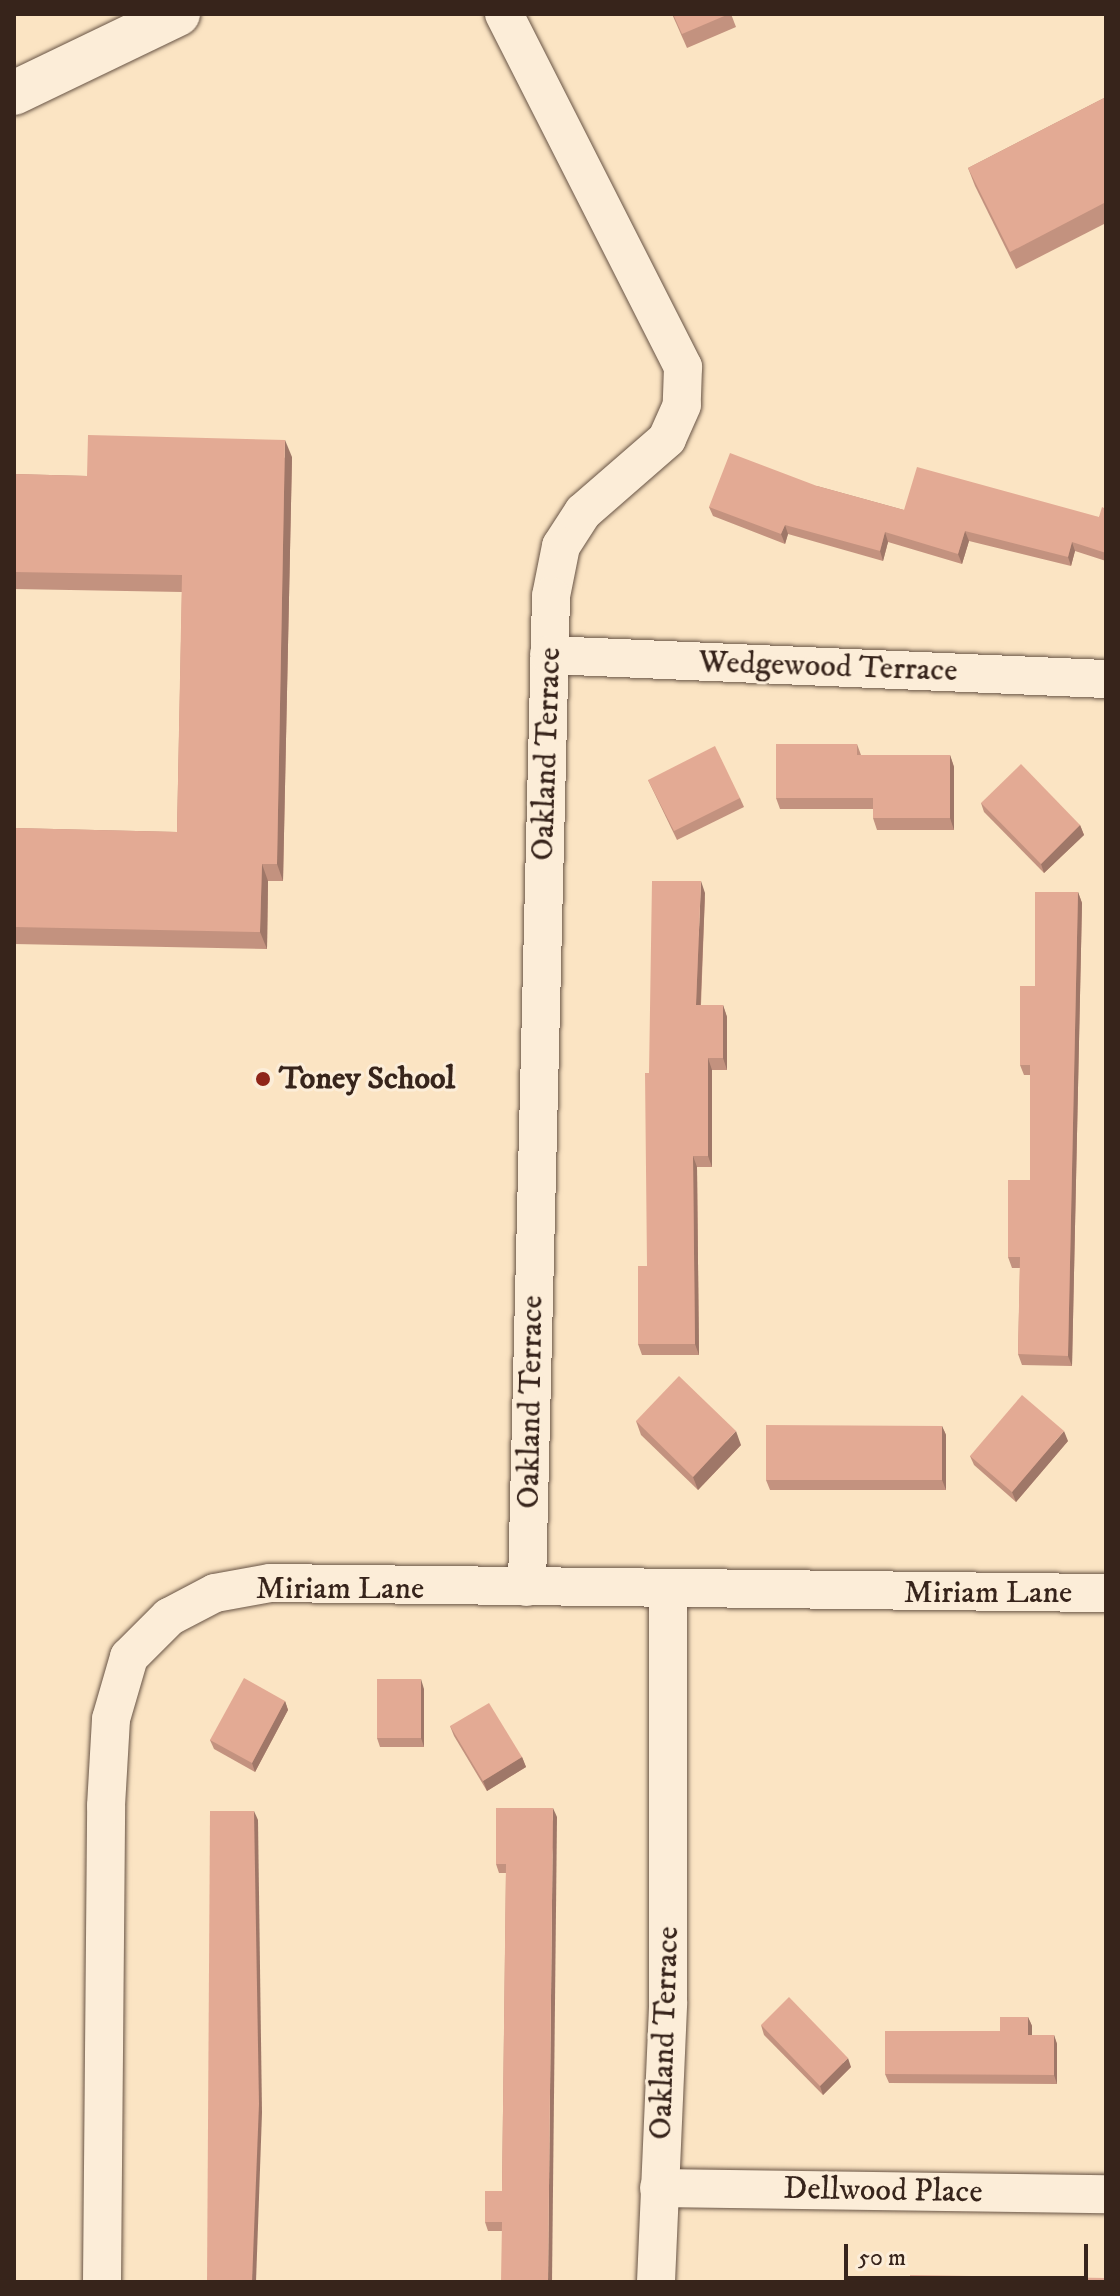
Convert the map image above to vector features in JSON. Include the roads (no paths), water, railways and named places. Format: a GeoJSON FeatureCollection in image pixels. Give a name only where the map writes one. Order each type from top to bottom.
{"type":"FeatureCollection","features":[{"type":"Feature","properties":{"kind":"main road"},"geometry":{"type":"LineString","coordinates":[[14,93],[178,14]]}},
{"type":"Feature","properties":{"kind":"street","name":"Oakland Terrace"},"geometry":{"type":"LineString","coordinates":[[504,14],[683,367],[682,405],[667,439],[583,512],[561,546],[551,596],[527,1587]]}},
{"type":"Feature","properties":{"kind":"street","name":"Wedgewood Terrace"},"geometry":{"type":"LineString","coordinates":[[549,655],[1106,679]]}},
{"type":"Feature","properties":{"kind":"street","name":"Miriam Lane"},"geometry":{"type":"LineString","coordinates":[[102,2282],[106,1806],[111,1719],[129,1657],[169,1617],[229,1591],[270,1583],[668,1592],[1106,1593]]}},
{"type":"Feature","properties":{"kind":"street","name":"Oakland Terrace"},"geometry":{"type":"LineString","coordinates":[[656,2282],[668,2002],[668,1592]]}},
{"type":"Feature","properties":{"kind":"street","name":"Dellwood Place"},"geometry":{"type":"LineString","coordinates":[[659,2188],[1106,2194]]}},
{"type":"Feature","properties":{"kind":"place","name":"Toney School"},"geometry":{"type":"Point","coordinates":[263,1079]}}]}
